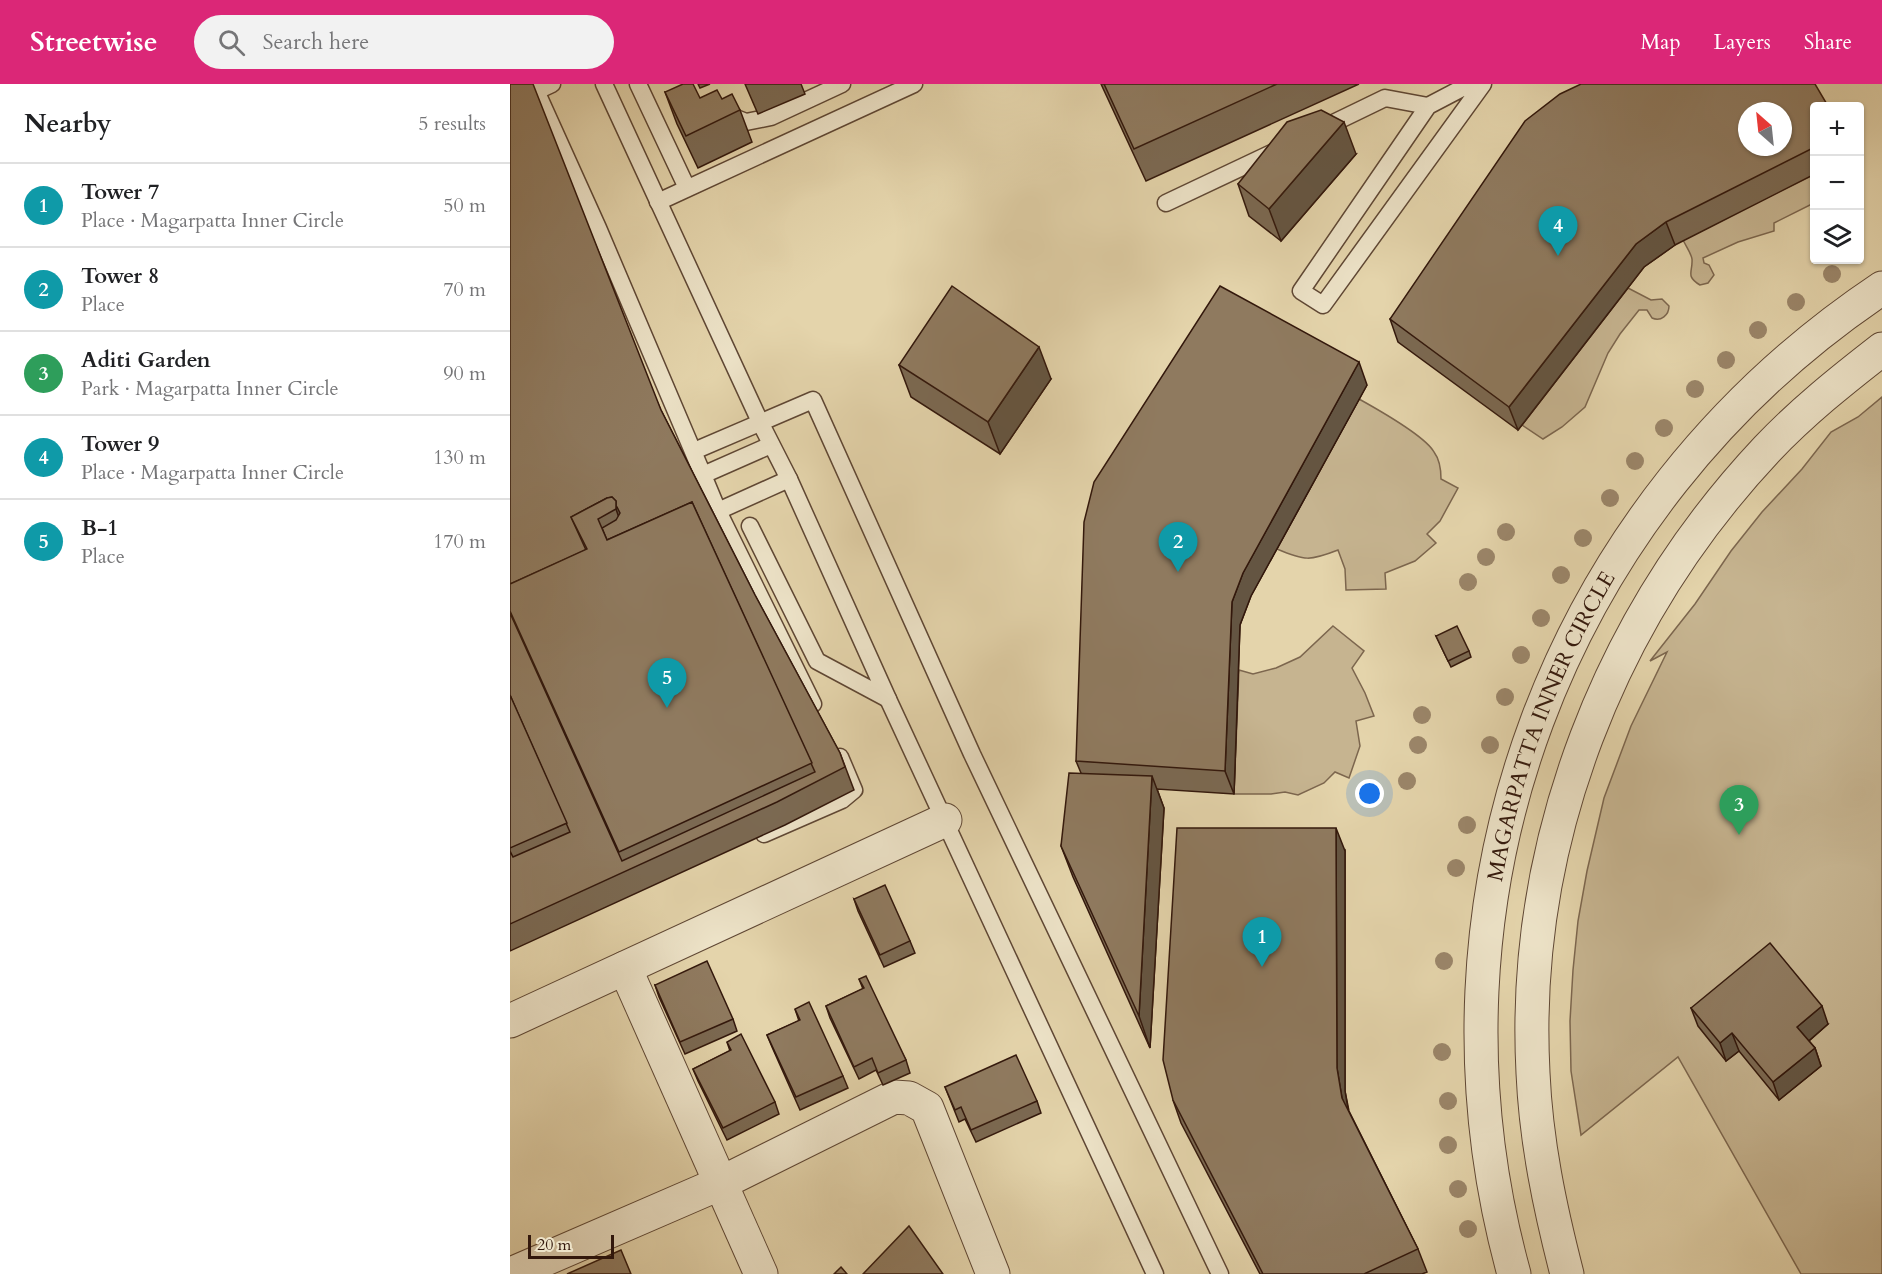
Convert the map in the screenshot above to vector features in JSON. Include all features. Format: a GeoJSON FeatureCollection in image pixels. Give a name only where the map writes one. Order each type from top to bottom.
{"type":"FeatureCollection","features":[{"type":"Feature","properties":{"kind":"street","name":"MAGARPATTA INNER CIRCLE"},"geometry":{"type":"LineString","coordinates":[[1514,1274],[1494,1187],[1486,1132],[1481,1076],[1480,1020],[1485,942],[1499,853],[1512,798],[1532,734],[1571,641],[1597,591],[1659,497],[1724,420],[1772,373],[1815,336],[1882,288]]}},
{"type":"Feature","properties":{"kind":"street","name":"MAGARPATTA INNER CIRCLE"},"geometry":{"type":"LineString","coordinates":[[1568,1274],[1545,1178],[1537,1126],[1532,1020],[1534,968],[1549,863],[1561,812],[1577,761],[1617,663],[1664,581],[1700,528],[1769,447],[1807,410],[1882,349]]}},
{"type":"Feature","properties":{"kind":"street"},"geometry":{"type":"LineString","coordinates":[[510,1021],[945,820]]}},
{"type":"Feature","properties":{"kind":"street"},"geometry":{"type":"LineString","coordinates":[[625,968],[762,1274]]}},
{"type":"Feature","properties":{"kind":"street"},"geometry":{"type":"LineString","coordinates":[[511,1274],[721,1182],[894,1097],[909,1098],[927,1108],[993,1274]]}},
{"type":"Feature","properties":{"kind":"lane"},"geometry":{"type":"LineString","coordinates":[[552,84],[535,88],[598,228],[718,511],[823,723]]}},
{"type":"Feature","properties":{"kind":"lane"},"geometry":{"type":"LineString","coordinates":[[604,84],[761,424],[789,479],[888,699],[1155,1274]]}},
{"type":"Feature","properties":{"kind":"lane"},"geometry":{"type":"LineString","coordinates":[[638,84],[687,188]]}},
{"type":"Feature","properties":{"kind":"lane"},"geometry":{"type":"LineString","coordinates":[[705,106],[746,122],[771,117],[842,84]]}},
{"type":"Feature","properties":{"kind":"lane"},"geometry":{"type":"LineString","coordinates":[[658,202],[914,84]]}},
{"type":"Feature","properties":{"kind":"lane"},"geometry":{"type":"LineString","coordinates":[[1470,84],[1428,106],[1301,291],[1323,305],[1483,84]]}},
{"type":"Feature","properties":{"kind":"lane"},"geometry":{"type":"LineString","coordinates":[[1166,203],[1385,98],[1428,106]]}},
{"type":"Feature","properties":{"kind":"lane"},"geometry":{"type":"LineString","coordinates":[[694,452],[813,400],[972,754],[1220,1274]]}},
{"type":"Feature","properties":{"kind":"lane"},"geometry":{"type":"LineString","coordinates":[[660,495],[771,445]]}},
{"type":"Feature","properties":{"kind":"lane"},"geometry":{"type":"LineString","coordinates":[[718,511],[789,479]]}},
{"type":"Feature","properties":{"kind":"lane"},"geometry":{"type":"LineString","coordinates":[[750,526],[817,662],[888,699]]}},
{"type":"Feature","properties":{"kind":"lane"},"geometry":{"type":"LineString","coordinates":[[753,840],[842,800],[854,790],[833,744]]}},
{"type":"Feature","properties":{"kind":"shaded area"},"geometry":{"type":"Polygon","coordinates":[[[1810,176],[1810,205],[1774,223],[1774,231],[1738,242],[1703,258],[1704,263],[1709,265],[1714,275],[1708,283],[1700,285],[1691,276],[1691,257],[1683,240],[1810,176]]]}},
{"type":"Feature","properties":{"kind":"shaded area"},"geometry":{"type":"Polygon","coordinates":[[[1628,288],[1651,300],[1662,299],[1669,306],[1668,312],[1664,317],[1655,319],[1647,310],[1639,310],[1608,353],[1585,407],[1562,427],[1543,439],[1522,425],[1628,288]]]}},
{"type":"Feature","properties":{"kind":"shaded area"},"geometry":{"type":"Polygon","coordinates":[[[1882,397],[1882,1274],[1801,1274],[1678,1057],[1581,1135],[1571,1071],[1570,1021],[1573,970],[1578,921],[1587,871],[1604,798],[1631,726],[1667,652],[1650,661],[1695,604],[1731,551],[1831,432],[1858,417],[1882,397]]]}},
{"type":"Feature","properties":{"kind":"shaded area"},"geometry":{"type":"Polygon","coordinates":[[[1359,399],[1421,438],[1438,458],[1441,479],[1458,488],[1440,521],[1427,534],[1436,543],[1415,561],[1385,573],[1386,589],[1346,590],[1345,569],[1338,550],[1308,558],[1294,556],[1277,549],[1359,399]]]}},
{"type":"Feature","properties":{"kind":"shaded area"},"geometry":{"type":"Polygon","coordinates":[[[1333,626],[1364,651],[1352,668],[1374,716],[1356,721],[1360,746],[1349,778],[1335,772],[1324,783],[1298,795],[1285,792],[1234,794],[1239,670],[1253,674],[1276,668],[1300,657],[1333,626]]]}},
{"type":"Feature","properties":{"kind":"building"},"geometry":{"type":"Polygon","coordinates":[[[510,84],[533,84],[661,410],[755,595],[840,753],[845,767],[777,802],[510,924],[510,851],[513,857],[570,832],[510,695],[510,613],[622,861],[815,772],[692,502],[607,540],[602,528],[616,520],[620,513],[616,507],[616,501],[612,497],[607,498],[571,517],[586,550],[510,584],[510,84]]]}},
{"type":"Feature","properties":{"kind":"building"},"geometry":{"type":"Polygon","coordinates":[[[683,84],[693,84],[700,98],[717,90],[722,99],[732,94],[740,110],[686,136],[665,92],[683,84]]]}},
{"type":"Feature","properties":{"kind":"building"},"geometry":{"type":"Polygon","coordinates":[[[1104,84],[1277,84],[1134,149],[1104,84]]]}},
{"type":"Feature","properties":{"kind":"building"},"geometry":{"type":"Polygon","coordinates":[[[1581,84],[1815,84],[1826,102],[1810,102],[1810,150],[1666,222],[1636,244],[1509,407],[1390,319],[1525,121],[1560,94],[1581,84]]]}},
{"type":"Feature","properties":{"kind":"building"},"geometry":{"type":"Polygon","coordinates":[[[1321,110],[1344,122],[1269,209],[1238,184],[1287,122],[1321,110]]]}},
{"type":"Feature","properties":{"kind":"building"},"geometry":{"type":"Polygon","coordinates":[[[952,286],[1039,347],[988,422],[899,365],[952,286]]]}},
{"type":"Feature","properties":{"kind":"building"},"geometry":{"type":"Polygon","coordinates":[[[1220,286],[1359,362],[1243,573],[1232,602],[1225,771],[1076,761],[1084,522],[1094,482],[1220,286]]]}},
{"type":"Feature","properties":{"kind":"building"},"geometry":{"type":"Polygon","coordinates":[[[612,497],[616,501],[616,509],[598,519],[607,540],[692,502],[812,763],[619,852],[510,611],[510,584],[587,549],[571,517],[612,497]]]}},
{"type":"Feature","properties":{"kind":"building"},"geometry":{"type":"Polygon","coordinates":[[[1457,626],[1469,651],[1448,661],[1436,636],[1457,626]]]}},
{"type":"Feature","properties":{"kind":"building"},"geometry":{"type":"Polygon","coordinates":[[[510,695],[567,823],[510,848],[510,695]]]}},
{"type":"Feature","properties":{"kind":"building"},"geometry":{"type":"Polygon","coordinates":[[[1069,773],[1152,776],[1139,1016],[1061,846],[1069,773]]]}},
{"type":"Feature","properties":{"kind":"building"},"geometry":{"type":"Polygon","coordinates":[[[1177,828],[1336,828],[1337,1068],[1342,1098],[1418,1249],[1364,1274],[1263,1274],[1173,1100],[1163,1060],[1177,828]]]}},
{"type":"Feature","properties":{"kind":"building"},"geometry":{"type":"Polygon","coordinates":[[[885,885],[910,941],[880,955],[854,899],[885,885]]]}},
{"type":"Feature","properties":{"kind":"building"},"geometry":{"type":"Polygon","coordinates":[[[1770,943],[1822,1006],[1797,1027],[1815,1048],[1773,1082],[1732,1033],[1720,1043],[1691,1008],[1770,943]]]}},
{"type":"Feature","properties":{"kind":"building"},"geometry":{"type":"Polygon","coordinates":[[[707,961],[733,1019],[680,1042],[655,985],[707,961]]]}},
{"type":"Feature","properties":{"kind":"building"},"geometry":{"type":"Polygon","coordinates":[[[866,976],[906,1060],[878,1073],[872,1058],[854,1067],[826,1006],[864,988],[859,979],[866,976]]]}},
{"type":"Feature","properties":{"kind":"building"},"geometry":{"type":"Polygon","coordinates":[[[809,1002],[843,1076],[796,1097],[767,1035],[800,1020],[795,1009],[809,1002]]]}},
{"type":"Feature","properties":{"kind":"building"},"geometry":{"type":"Polygon","coordinates":[[[741,1034],[775,1102],[723,1128],[693,1069],[731,1050],[727,1042],[741,1034]]]}},
{"type":"Feature","properties":{"kind":"building"},"geometry":{"type":"Polygon","coordinates":[[[1016,1055],[1037,1101],[971,1130],[961,1107],[955,1110],[945,1087],[1016,1055]]]}},
{"type":"Feature","properties":{"kind":"building"},"geometry":{"type":"Polygon","coordinates":[[[909,1226],[943,1274],[863,1274],[909,1226]]]}},
{"type":"Feature","properties":{"kind":"building"},"geometry":{"type":"Polygon","coordinates":[[[621,1250],[631,1274],[567,1274],[621,1250]]]}},
{"type":"Feature","properties":{"kind":"building"},"geometry":{"type":"Polygon","coordinates":[[[841,1267],[847,1274],[834,1274],[841,1267]]]}},
{"type":"Feature","properties":{"kind":"place","name":"Tower 9"},"geometry":{"type":"Point","coordinates":[1558,256]}},
{"type":"Feature","properties":{"kind":"place","name":"Tower 8"},"geometry":{"type":"Point","coordinates":[1178,572]}},
{"type":"Feature","properties":{"kind":"place","name":"B-1"},"geometry":{"type":"Point","coordinates":[667,708]}},
{"type":"Feature","properties":{"kind":"place","name":"Aditi Garden"},"geometry":{"type":"Point","coordinates":[1739,835]}},
{"type":"Feature","properties":{"kind":"place","name":"Tower 7"},"geometry":{"type":"Point","coordinates":[1262,967]}}]}
